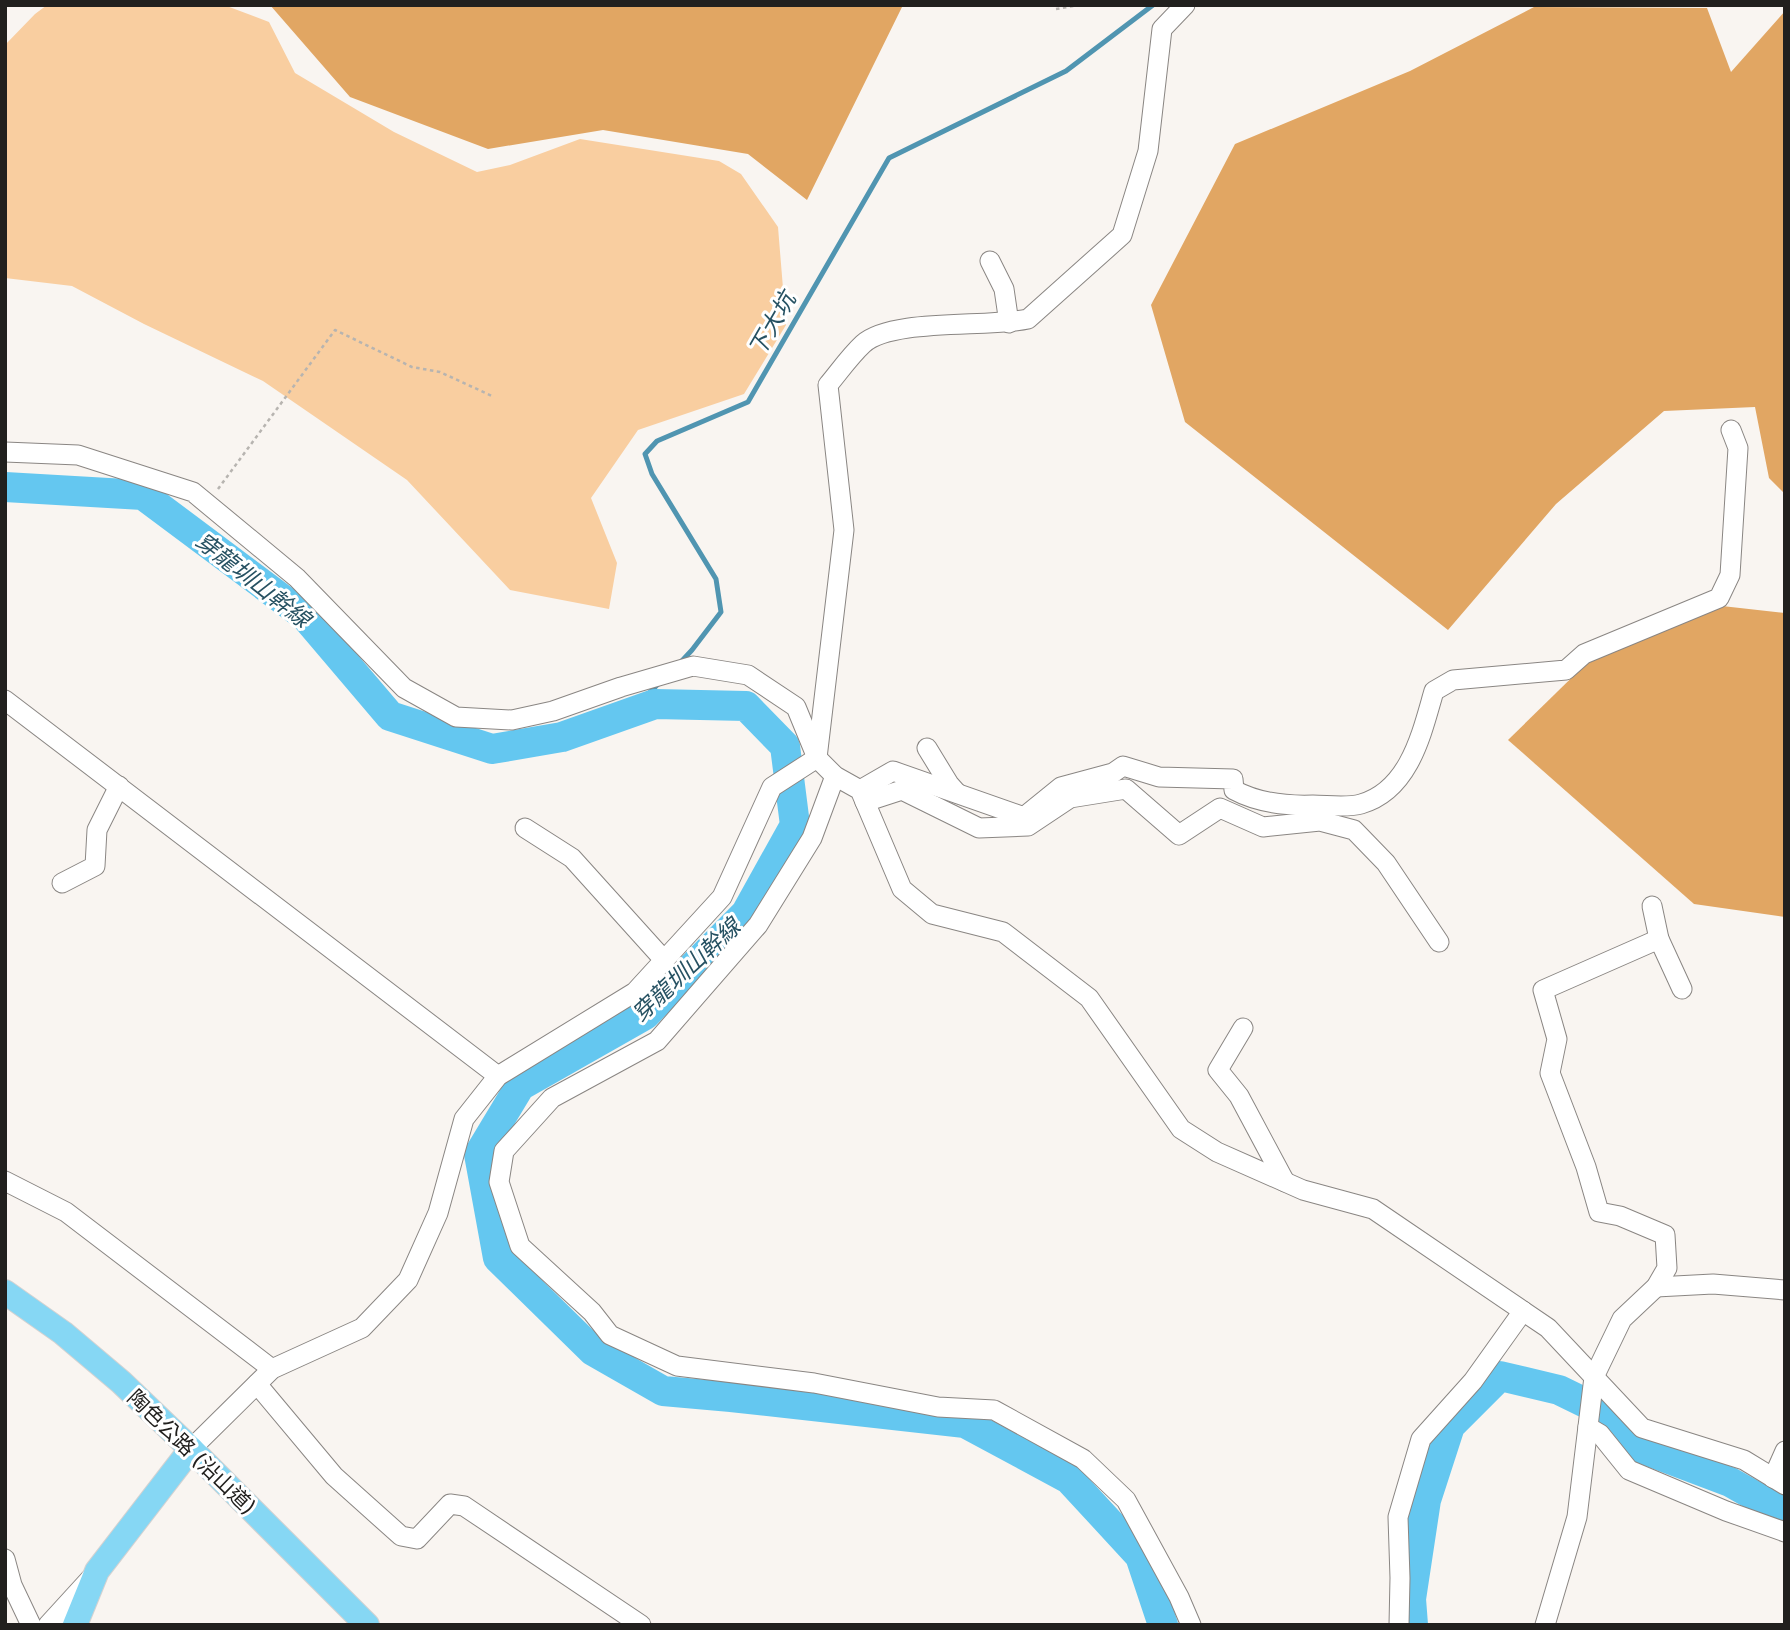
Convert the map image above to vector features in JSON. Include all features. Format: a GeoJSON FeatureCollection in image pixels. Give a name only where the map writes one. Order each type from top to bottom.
{"type":"FeatureCollection","features":[{"type":"Feature","properties":{"kind":"main road","name":"陶色公路 (沿山道)"},"geometry":{"type":"LineString","coordinates":[[5,1292],[63,1333],[121,1382],[367,1625]]}},
{"type":"Feature","properties":{"kind":"main road"},"geometry":{"type":"LineString","coordinates":[[75,1625],[97,1571],[191,1449]]}},
{"type":"Feature","properties":{"kind":"street"},"geometry":{"type":"LineString","coordinates":[[817,758],[844,530],[828,385],[865,342],[896,330],[1009,323],[1028,319],[1122,235],[1148,151],[1162,29],[1185,5]]}},
{"type":"Feature","properties":{"kind":"street"},"geometry":{"type":"LineString","coordinates":[[990,261],[1003,289],[1009,323]]}},
{"type":"Feature","properties":{"kind":"street"},"geometry":{"type":"LineString","coordinates":[[862,796],[892,771],[1024,817],[1061,787],[1113,773],[1123,766],[1159,777],[1233,779],[1234,790],[1252,799],[1293,805],[1361,804],[1392,788],[1418,746],[1434,691],[1452,680],[1566,670],[1584,654],[1719,598],[1730,575],[1738,448],[1731,430]]}},
{"type":"Feature","properties":{"kind":"street"},"geometry":{"type":"LineString","coordinates":[[5,452],[78,455],[193,492],[297,578],[404,688],[456,717],[512,720],[553,711],[693,666],[748,675],[796,707],[817,758],[835,776],[862,796],[902,889],[932,914],[1003,932],[1089,998],[1181,1129],[1217,1152],[1303,1190],[1373,1209],[1548,1328],[1642,1428],[1744,1460],[1779,1481],[1785,1451]]}},
{"type":"Feature","properties":{"kind":"street"},"geometry":{"type":"LineString","coordinates":[[5,700],[498,1076]]}},
{"type":"Feature","properties":{"kind":"street"},"geometry":{"type":"LineString","coordinates":[[927,748],[957,793]]}},
{"type":"Feature","properties":{"kind":"street"},"geometry":{"type":"LineString","coordinates":[[191,1449],[272,1369],[362,1328],[408,1280],[438,1213],[464,1119],[498,1076],[635,992],[722,897],[772,787],[817,758]]}},
{"type":"Feature","properties":{"kind":"street"},"geometry":{"type":"LineString","coordinates":[[835,776],[812,838],[758,925],[657,1041],[552,1098],[504,1151],[499,1182],[520,1246],[592,1312],[610,1335],[677,1366],[814,1383],[938,1407],[994,1410],[1083,1459],[1126,1500],[1191,1625]]}},
{"type":"Feature","properties":{"kind":"street"},"geometry":{"type":"LineString","coordinates":[[62,883],[95,866],[97,830],[119,786]]}},
{"type":"Feature","properties":{"kind":"street"},"geometry":{"type":"LineString","coordinates":[[862,796],[902,790],[979,828],[1028,826],[1070,798],[1126,789],[1179,835],[1220,808],[1263,827],[1320,821],[1354,830],[1386,863],[1439,942]]}},
{"type":"Feature","properties":{"kind":"street"},"geometry":{"type":"LineString","coordinates":[[525,828],[572,858],[664,960]]}},
{"type":"Feature","properties":{"kind":"street"},"geometry":{"type":"LineString","coordinates":[[1652,906],[1660,939],[1682,989]]}},
{"type":"Feature","properties":{"kind":"street"},"geometry":{"type":"LineString","coordinates":[[1545,1625],[1577,1517],[1594,1378],[1622,1319],[1656,1287],[1667,1268],[1665,1235],[1620,1216],[1599,1212],[1586,1167],[1550,1073],[1557,1039],[1544,989],[1660,939]]}},
{"type":"Feature","properties":{"kind":"street"},"geometry":{"type":"LineString","coordinates":[[1243,1028],[1218,1070],[1239,1096],[1285,1182]]}},
{"type":"Feature","properties":{"kind":"street"},"geometry":{"type":"LineString","coordinates":[[5,1181],[66,1212],[272,1369]]}},
{"type":"Feature","properties":{"kind":"street"},"geometry":{"type":"LineString","coordinates":[[1656,1287],[1713,1284],[1785,1290]]}},
{"type":"Feature","properties":{"kind":"street"},"geometry":{"type":"LineString","coordinates":[[1399,1625],[1398,1517],[1421,1439],[1473,1381],[1523,1311]]}},
{"type":"Feature","properties":{"kind":"street"},"geometry":{"type":"LineString","coordinates":[[257,1384],[334,1476],[401,1536],[417,1539],[450,1504],[464,1506],[641,1625]]}},
{"type":"Feature","properties":{"kind":"street"},"geometry":{"type":"LineString","coordinates":[[1588,1427],[1600,1434],[1629,1470],[1726,1511],[1785,1531]]}},
{"type":"Feature","properties":{"kind":"street"},"geometry":{"type":"LineString","coordinates":[[5,1559],[12,1585],[31,1625]]}},
{"type":"Feature","properties":{"kind":"street"},"geometry":{"type":"LineString","coordinates":[[48,1625],[97,1571]]}},
{"type":"Feature","properties":{"kind":"path"},"geometry":{"type":"LineString","coordinates":[[1056,9],[1079,5]]}},
{"type":"Feature","properties":{"kind":"path"},"geometry":{"type":"LineString","coordinates":[[208,502],[335,330],[412,367],[440,372],[492,396]]}},
{"type":"Feature","properties":{"kind":"shaded area"},"geometry":{"type":"Polygon","coordinates":[[[47,5],[224,5],[269,22],[295,73],[394,132],[477,172],[510,165],[580,139],[719,161],[741,174],[778,227],[786,325],[744,394],[638,430],[591,498],[617,563],[609,609],[510,590],[407,480],[263,381],[72,286],[5,278],[5,45],[47,5]]]}},
{"type":"Feature","properties":{"kind":"shaded area"},"geometry":{"type":"Polygon","coordinates":[[[270,5],[903,5],[807,200],[748,154],[603,130],[488,149],[350,97],[270,5]]]}},
{"type":"Feature","properties":{"kind":"shaded area"},"geometry":{"type":"Polygon","coordinates":[[[1534,7],[1707,8],[1731,72],[1785,11],[1785,494],[1769,478],[1755,407],[1664,411],[1556,504],[1448,630],[1185,422],[1151,305],[1235,144],[1410,71],[1534,7]]]}},
{"type":"Feature","properties":{"kind":"shaded area"},"geometry":{"type":"Polygon","coordinates":[[[1722,606],[1785,613],[1785,917],[1694,904],[1508,740],[1599,651],[1722,606]]]}},
{"type":"Feature","properties":{"kind":"waterway","name":"下大坑"},"geometry":{"type":"LineString","coordinates":[[679,664],[721,612],[716,579],[652,474],[645,454],[657,441],[748,402],[889,158],[1066,71],[1153,5]]}},
{"type":"Feature","properties":{"kind":"waterway","name":"穿龍圳山幹線"},"geometry":{"type":"LineString","coordinates":[[5,487],[143,495],[305,616],[390,716],[492,749],[562,737],[655,704],[746,706],[785,746],[795,825],[746,913],[645,1015],[520,1086],[479,1154],[498,1258],[593,1351],[663,1391],[965,1423],[1069,1479],[1140,1556],[1163,1625]]}},
{"type":"Feature","properties":{"kind":"waterway","name":"下大坑"},"geometry":{"type":"LineString","coordinates":[[630,713],[659,683]]}},
{"type":"Feature","properties":{"kind":"waterway","name":"穿龍圳山幹線"},"geometry":{"type":"LineString","coordinates":[[1413,1625],[1411,1599],[1426,1500],[1450,1426],[1500,1376],[1559,1390],[1600,1410],[1632,1445],[1730,1482],[1785,1513]]}}]}
